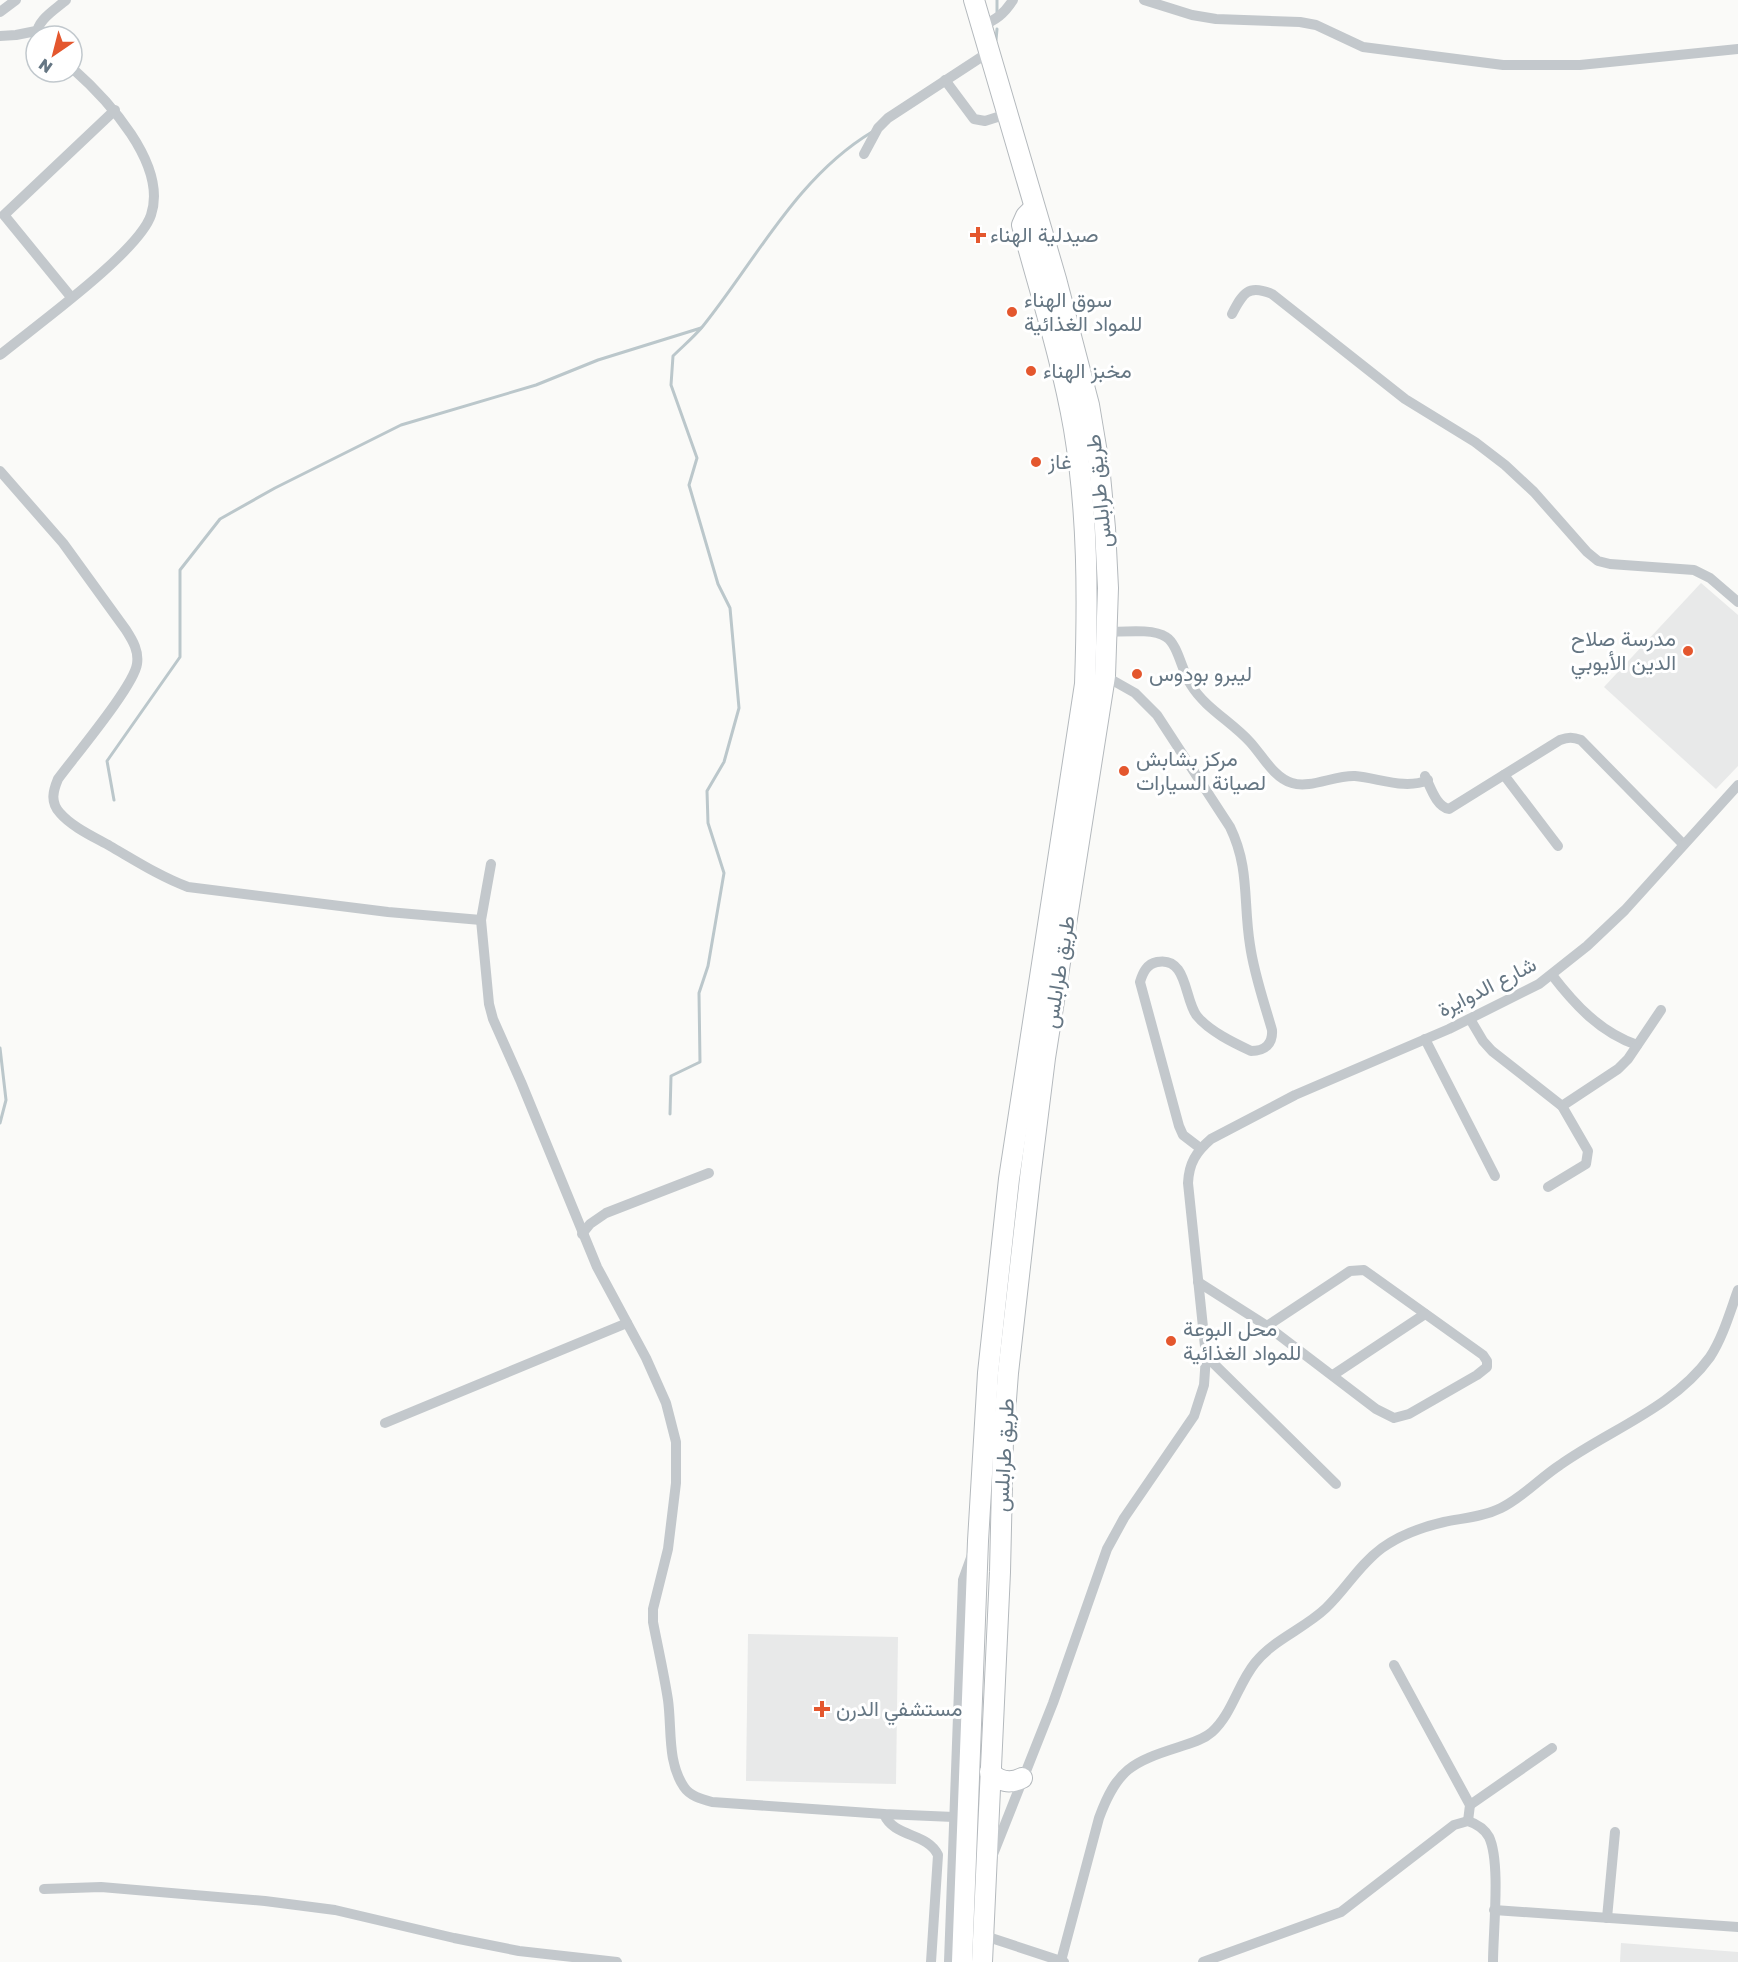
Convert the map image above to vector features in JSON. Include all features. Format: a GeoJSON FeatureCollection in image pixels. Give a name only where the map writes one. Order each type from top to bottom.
{"type":"FeatureCollection","features":[{"type":"Feature","properties":{"kind":"highway","name":"طريق طرابلس"},"geometry":{"type":"LineString","coordinates":[[974,0],[1056,279],[1089,405],[1099,465],[1107,576],[1105,676],[1045,1058],[1010,1351],[1003,1439],[1000,1572],[982,1962]]}},
{"type":"Feature","properties":{"kind":"highway"},"geometry":{"type":"LineString","coordinates":[[962,1962],[978,1541],[988,1373],[1008,1190],[1085,684],[1088,602],[1081,483],[1074,428],[1061,371],[1022,225],[1026,216],[1034,208]]}},
{"type":"Feature","properties":{"kind":"highway"},"geometry":{"type":"LineString","coordinates":[[990,1772],[1005,1782],[1022,1779]]}},
{"type":"Feature","properties":{"kind":"street"},"geometry":{"type":"LineString","coordinates":[[0,12],[16,0]]}},
{"type":"Feature","properties":{"kind":"street"},"geometry":{"type":"LineString","coordinates":[[42,24],[47,16],[66,0]]}},
{"type":"Feature","properties":{"kind":"street"},"geometry":{"type":"LineString","coordinates":[[981,26],[1006,12],[1013,0]]}},
{"type":"Feature","properties":{"kind":"street"},"geometry":{"type":"LineString","coordinates":[[1144,0],[1192,15],[1216,19],[1300,22],[1316,25],[1363,47],[1503,66],[1580,65],[1738,49]]}},
{"type":"Feature","properties":{"kind":"street"},"geometry":{"type":"LineString","coordinates":[[0,36],[24,35]]}},
{"type":"Feature","properties":{"kind":"street"},"geometry":{"type":"LineString","coordinates":[[864,154],[883,122],[989,52]]}},
{"type":"Feature","properties":{"kind":"street"},"geometry":{"type":"LineString","coordinates":[[0,355],[108,267],[139,235],[150,218],[154,204],[153,189],[143,156],[115,110],[84,80]]}},
{"type":"Feature","properties":{"kind":"street"},"geometry":{"type":"LineString","coordinates":[[945,80],[974,119],[984,122],[1007,114]]}},
{"type":"Feature","properties":{"kind":"street"},"geometry":{"type":"LineString","coordinates":[[71,297],[3,215],[115,110]]}},
{"type":"Feature","properties":{"kind":"street"},"geometry":{"type":"LineString","coordinates":[[1232,314],[1240,298],[1247,292],[1259,290],[1272,294],[1395,393],[1474,442],[1505,465],[1534,492],[1587,552],[1598,561],[1610,564],[1694,570],[1710,578],[1738,602]]}},
{"type":"Feature","properties":{"kind":"street"},"geometry":{"type":"LineString","coordinates":[[0,471],[63,543],[135,643],[137,654],[137,667],[128,685],[58,779],[52,792],[59,813],[88,834],[167,879],[188,887],[388,912],[481,920]]}},
{"type":"Feature","properties":{"kind":"street"},"geometry":{"type":"LineString","coordinates":[[1107,632],[1157,633],[1169,639],[1195,691],[1238,730],[1287,781],[1304,784],[1347,776],[1409,784],[1426,778],[1439,803],[1449,809],[1560,740],[1575,737],[1581,740],[1683,844]]}},
{"type":"Feature","properties":{"kind":"street"},"geometry":{"type":"LineString","coordinates":[[985,1876],[1053,1703],[1107,1549],[1124,1518],[1194,1416],[1204,1385],[1206,1356],[1188,1183],[1193,1159],[1200,1149],[1183,1135],[1179,1126],[1140,982],[1146,968],[1152,964],[1166,962],[1174,965],[1183,978],[1193,1010],[1202,1021],[1251,1051],[1258,1051],[1271,1041],[1272,1030],[1249,943],[1245,873],[1238,843],[1230,827],[1157,716],[1134,693],[1105,676]]}},
{"type":"Feature","properties":{"kind":"street"},"geometry":{"type":"LineString","coordinates":[[1504,775],[1558,846]]}},
{"type":"Feature","properties":{"kind":"street","name":"شارع الدوايرة"},"geometry":{"type":"LineString","coordinates":[[1200,1149],[1211,1139],[1295,1095],[1470,1019],[1539,984],[1587,946],[1625,910],[1738,785]]}},
{"type":"Feature","properties":{"kind":"street"},"geometry":{"type":"LineString","coordinates":[[492,864],[481,920],[489,1004],[493,1019],[582,1234],[666,1403],[676,1442],[676,1483],[668,1549],[653,1609],[653,1622],[668,1702],[673,1761],[678,1776],[685,1789],[698,1798],[712,1802],[954,1817]]}},
{"type":"Feature","properties":{"kind":"street"},"geometry":{"type":"LineString","coordinates":[[1552,975],[1581,1011],[1623,1040],[1637,1045]]}},
{"type":"Feature","properties":{"kind":"street"},"geometry":{"type":"LineString","coordinates":[[1562,1106],[1618,1069],[1628,1059],[1660,1010]]}},
{"type":"Feature","properties":{"kind":"street"},"geometry":{"type":"LineString","coordinates":[[1470,1019],[1492,1051],[1562,1106],[1588,1151],[1586,1164],[1581,1169],[1548,1187]]}},
{"type":"Feature","properties":{"kind":"street"},"geometry":{"type":"LineString","coordinates":[[1425,1039],[1495,1176]]}},
{"type":"Feature","properties":{"kind":"street"},"geometry":{"type":"LineString","coordinates":[[582,1234],[597,1217],[709,1173]]}},
{"type":"Feature","properties":{"kind":"street"},"geometry":{"type":"LineString","coordinates":[[1198,1282],[1267,1326],[1376,1409],[1394,1418],[1409,1414],[1483,1371],[1487,1366],[1483,1355],[1364,1270],[1344,1275],[1267,1326]]}},
{"type":"Feature","properties":{"kind":"street"},"geometry":{"type":"LineString","coordinates":[[982,1935],[1062,1961],[1099,1818],[1120,1776],[1146,1758],[1197,1741],[1215,1730],[1255,1662],[1268,1648],[1313,1619],[1327,1607],[1367,1560],[1382,1548],[1402,1536],[1423,1528],[1485,1514],[1503,1507],[1560,1464],[1661,1403],[1696,1374],[1711,1355],[1738,1290]]}},
{"type":"Feature","properties":{"kind":"street"},"geometry":{"type":"LineString","coordinates":[[1333,1375],[1425,1314]]}},
{"type":"Feature","properties":{"kind":"street"},"geometry":{"type":"LineString","coordinates":[[385,1423],[627,1323]]}},
{"type":"Feature","properties":{"kind":"street"},"geometry":{"type":"LineString","coordinates":[[1206,1356],[1336,1484]]}},
{"type":"Feature","properties":{"kind":"street"},"geometry":{"type":"LineString","coordinates":[[949,1962],[963,1580],[978,1541]]}},
{"type":"Feature","properties":{"kind":"street"},"geometry":{"type":"LineString","coordinates":[[1394,1665],[1470,1805],[1468,1821]]}},
{"type":"Feature","properties":{"kind":"street"},"geometry":{"type":"LineString","coordinates":[[1470,1805],[1552,1748]]}},
{"type":"Feature","properties":{"kind":"street"},"geometry":{"type":"LineString","coordinates":[[884,1814],[894,1827],[928,1842],[938,1855],[931,1962]]}},
{"type":"Feature","properties":{"kind":"street"},"geometry":{"type":"LineString","coordinates":[[1203,1962],[1320,1922],[1341,1912],[1454,1825],[1468,1821],[1482,1828],[1495,1858],[1493,1962]]}},
{"type":"Feature","properties":{"kind":"street"},"geometry":{"type":"LineString","coordinates":[[1607,1918],[1615,1832]]}},
{"type":"Feature","properties":{"kind":"street"},"geometry":{"type":"LineString","coordinates":[[44,1889],[101,1887],[265,1901],[334,1910],[519,1951],[617,1962]]}},
{"type":"Feature","properties":{"kind":"street"},"geometry":{"type":"LineString","coordinates":[[1494,1910],[1738,1927]]}},
{"type":"Feature","properties":{"kind":"shaded area","name":"مدرسة صلاح الدين الأيوبي"},"geometry":{"type":"Polygon","coordinates":[[[1701,583],[1738,615],[1738,766],[1716,789],[1604,687],[1701,583]]]}},
{"type":"Feature","properties":{"kind":"shaded area","name":"مستشفي الدرن"},"geometry":{"type":"Polygon","coordinates":[[[748,1634],[898,1637],[896,1784],[746,1781],[748,1634]]]}},
{"type":"Feature","properties":{"kind":"shaded area"},"geometry":{"type":"Polygon","coordinates":[[[1621,1943],[1738,1952],[1738,1962],[1620,1962],[1621,1943]]]}},
{"type":"Feature","properties":{"kind":"waterway"},"geometry":{"type":"LineString","coordinates":[[997,0],[997,12]]}},
{"type":"Feature","properties":{"kind":"waterway"},"geometry":{"type":"LineString","coordinates":[[996,40],[997,29]]}},
{"type":"Feature","properties":{"kind":"waterway"},"geometry":{"type":"LineString","coordinates":[[670,1114],[671,1076],[700,1062],[699,993],[708,966],[724,873],[708,823],[707,791],[724,762],[739,708],[730,608],[718,584],[689,485],[697,458],[671,385],[673,356],[703,326],[779,221],[821,172],[872,132]]}},
{"type":"Feature","properties":{"kind":"waterway"},"geometry":{"type":"LineString","coordinates":[[114,800],[107,761],[180,657],[180,570],[220,519],[275,488],[401,425],[536,385],[598,360],[701,328]]}},
{"type":"Feature","properties":{"kind":"waterway"},"geometry":{"type":"LineString","coordinates":[[0,1048],[6,1100],[0,1123]]}},
{"type":"Feature","properties":{"kind":"place","name":"صيدلية الهناء"},"geometry":{"type":"Point","coordinates":[978,235]}},
{"type":"Feature","properties":{"kind":"place","name":"سوق الهناء للمواد الغذائية"},"geometry":{"type":"Point","coordinates":[1012,312]}},
{"type":"Feature","properties":{"kind":"place","name":"مخبز الهناء"},"geometry":{"type":"Point","coordinates":[1031,371]}},
{"type":"Feature","properties":{"kind":"place","name":"غاز"},"geometry":{"type":"Point","coordinates":[1036,462]}},
{"type":"Feature","properties":{"kind":"place","name":"مدرسة صلاح الدين الأيوبي"},"geometry":{"type":"Point","coordinates":[1688,651]}},
{"type":"Feature","properties":{"kind":"place","name":"ليبرو بودوس"},"geometry":{"type":"Point","coordinates":[1137,674]}},
{"type":"Feature","properties":{"kind":"place","name":"مركز بشابش لصيانة السيارات"},"geometry":{"type":"Point","coordinates":[1124,771]}},
{"type":"Feature","properties":{"kind":"place","name":"محل البوعة للمواد الغذائية"},"geometry":{"type":"Point","coordinates":[1171,1341]}},
{"type":"Feature","properties":{"kind":"place","name":"مستشفي الدرن"},"geometry":{"type":"Point","coordinates":[822,1709]}}]}
